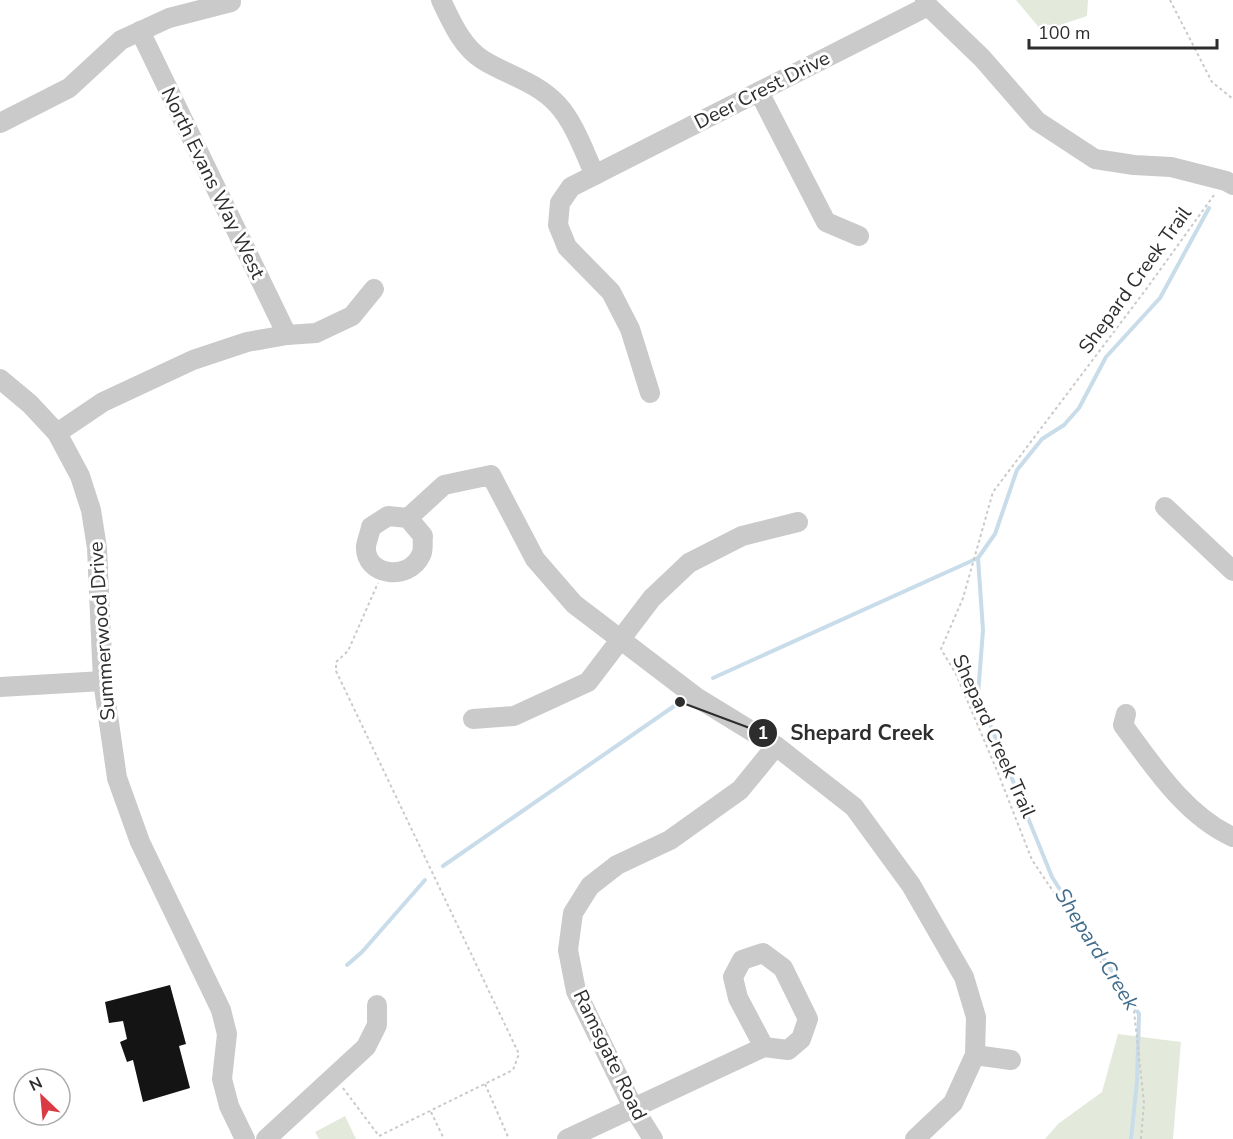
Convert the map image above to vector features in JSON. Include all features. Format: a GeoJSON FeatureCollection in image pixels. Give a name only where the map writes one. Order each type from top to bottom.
{"type":"FeatureCollection","features":[{"type":"Feature","properties":{"kind":"street"},"geometry":{"type":"LineString","coordinates":[[441,0],[465,43],[482,59],[529,82],[559,106],[571,125],[595,175]]}},
{"type":"Feature","properties":{"kind":"street"},"geometry":{"type":"LineString","coordinates":[[0,123],[69,88],[121,40],[169,18],[231,2]]}},
{"type":"Feature","properties":{"kind":"street"},"geometry":{"type":"LineString","coordinates":[[927,3],[982,58],[1037,121],[1095,159],[1134,165],[1171,167],[1230,183]]}},
{"type":"Feature","properties":{"kind":"street","name":"Deer Crest Drive"},"geometry":{"type":"LineString","coordinates":[[650,393],[630,329],[611,292],[567,247],[558,225],[560,203],[571,187],[759,92],[927,3]]}},
{"type":"Feature","properties":{"kind":"street","name":"North Evans Way West"},"geometry":{"type":"LineString","coordinates":[[140,31],[287,335]]}},
{"type":"Feature","properties":{"kind":"street"},"geometry":{"type":"LineString","coordinates":[[759,92],[826,222],[859,236]]}},
{"type":"Feature","properties":{"kind":"street"},"geometry":{"type":"LineString","coordinates":[[57,433],[104,402],[193,360],[247,342],[316,333],[352,316],[374,289]]}},
{"type":"Feature","properties":{"kind":"street","name":"Summerwood Drive"},"geometry":{"type":"LineString","coordinates":[[0,379],[30,404],[57,433],[80,476],[91,510],[97,548],[103,681],[117,778],[140,842],[221,1010],[227,1034],[222,1078],[229,1106],[244,1139]]}},
{"type":"Feature","properties":{"kind":"street"},"geometry":{"type":"LineString","coordinates":[[408,518],[444,485],[491,475],[535,559],[574,604],[696,696],[776,746],[854,807],[911,885],[964,977],[976,1017],[975,1055],[953,1103],[915,1139]]}},
{"type":"Feature","properties":{"kind":"street"},"geometry":{"type":"LineString","coordinates":[[1165,507],[1233,571]]}},
{"type":"Feature","properties":{"kind":"street"},"geometry":{"type":"LineString","coordinates":[[388,516],[408,518],[423,536],[422,555],[411,569],[398,573],[383,571],[372,563],[366,548],[371,527],[388,516]]}},
{"type":"Feature","properties":{"kind":"street"},"geometry":{"type":"LineString","coordinates":[[473,720],[514,716],[588,682],[652,598],[689,563],[742,536],[798,522]]}},
{"type":"Feature","properties":{"kind":"street"},"geometry":{"type":"LineString","coordinates":[[0,687],[103,681]]}},
{"type":"Feature","properties":{"kind":"street"},"geometry":{"type":"LineString","coordinates":[[1126,714],[1123,725],[1179,795],[1218,830],[1233,837]]}},
{"type":"Feature","properties":{"kind":"street","name":"Ramsgate Road"},"geometry":{"type":"LineString","coordinates":[[653,1139],[633,1107],[576,991],[568,950],[573,913],[590,886],[617,865],[670,840],[740,790],[776,746]]}},
{"type":"Feature","properties":{"kind":"street"},"geometry":{"type":"LineString","coordinates":[[567,1139],[764,1047],[788,1050],[801,1039],[808,1019],[783,968],[763,953],[742,960],[733,977],[738,998],[764,1047]]}},
{"type":"Feature","properties":{"kind":"street"},"geometry":{"type":"LineString","coordinates":[[266,1139],[366,1047],[377,1025],[377,1005]]}},
{"type":"Feature","properties":{"kind":"street"},"geometry":{"type":"LineString","coordinates":[[975,1055],[1011,1060]]}},
{"type":"Feature","properties":{"kind":"path"},"geometry":{"type":"LineString","coordinates":[[1170,0],[1212,82],[1233,99]]}},
{"type":"Feature","properties":{"kind":"path","name":"Shepard Creek Trail"},"geometry":{"type":"LineString","coordinates":[[1140,1139],[1144,1103],[1134,1011],[1032,860],[956,674],[940,649],[963,598],[993,492],[1230,183]]}},
{"type":"Feature","properties":{"kind":"path"},"geometry":{"type":"LineString","coordinates":[[334,1076],[379,1136],[513,1070],[519,1054],[336,671],[336,662],[348,651],[383,571]]}},
{"type":"Feature","properties":{"kind":"path"},"geometry":{"type":"LineString","coordinates":[[485,1084],[509,1139]]}},
{"type":"Feature","properties":{"kind":"path"},"geometry":{"type":"LineString","coordinates":[[430,1111],[444,1139]]}},
{"type":"Feature","properties":{"kind":"shaded area"},"geometry":{"type":"Polygon","coordinates":[[[1016,0],[1088,0],[1087,16],[1042,31],[1016,0]]]}},
{"type":"Feature","properties":{"kind":"shaded area"},"geometry":{"type":"Polygon","coordinates":[[[1118,1034],[1181,1042],[1173,1139],[1045,1139],[1058,1124],[1102,1092],[1118,1034]]]}},
{"type":"Feature","properties":{"kind":"shaded area"},"geometry":{"type":"Polygon","coordinates":[[[345,1116],[356,1139],[319,1139],[315,1132],[345,1116]]]}},
{"type":"Feature","properties":{"kind":"building"},"geometry":{"type":"Polygon","coordinates":[[[170,985],[186,1044],[179,1046],[190,1088],[143,1102],[133,1060],[127,1062],[120,1042],[127,1039],[123,1021],[109,1023],[105,1002],[170,985]]]}},
{"type":"Feature","properties":{"kind":"waterway","name":"Shepard Creek"},"geometry":{"type":"LineString","coordinates":[[713,678],[978,558],[995,534],[1017,470],[1042,439],[1064,425],[1079,408],[1106,357],[1160,298],[1209,208]]}},
{"type":"Feature","properties":{"kind":"waterway","name":"Shepard Creek"},"geometry":{"type":"LineString","coordinates":[[978,558],[983,630],[978,695],[1052,877],[1139,1014],[1137,1081],[1131,1139]]}},
{"type":"Feature","properties":{"kind":"waterway","name":"Shepard Creek"},"geometry":{"type":"LineString","coordinates":[[443,866],[680,702]]}},
{"type":"Feature","properties":{"kind":"waterway","name":"Shepard Creek"},"geometry":{"type":"LineString","coordinates":[[347,965],[362,952],[425,880]]}},
{"type":"Feature","properties":{"kind":"place","name":"Shepard Creek"},"geometry":{"type":"Point","coordinates":[680,702]}}]}
